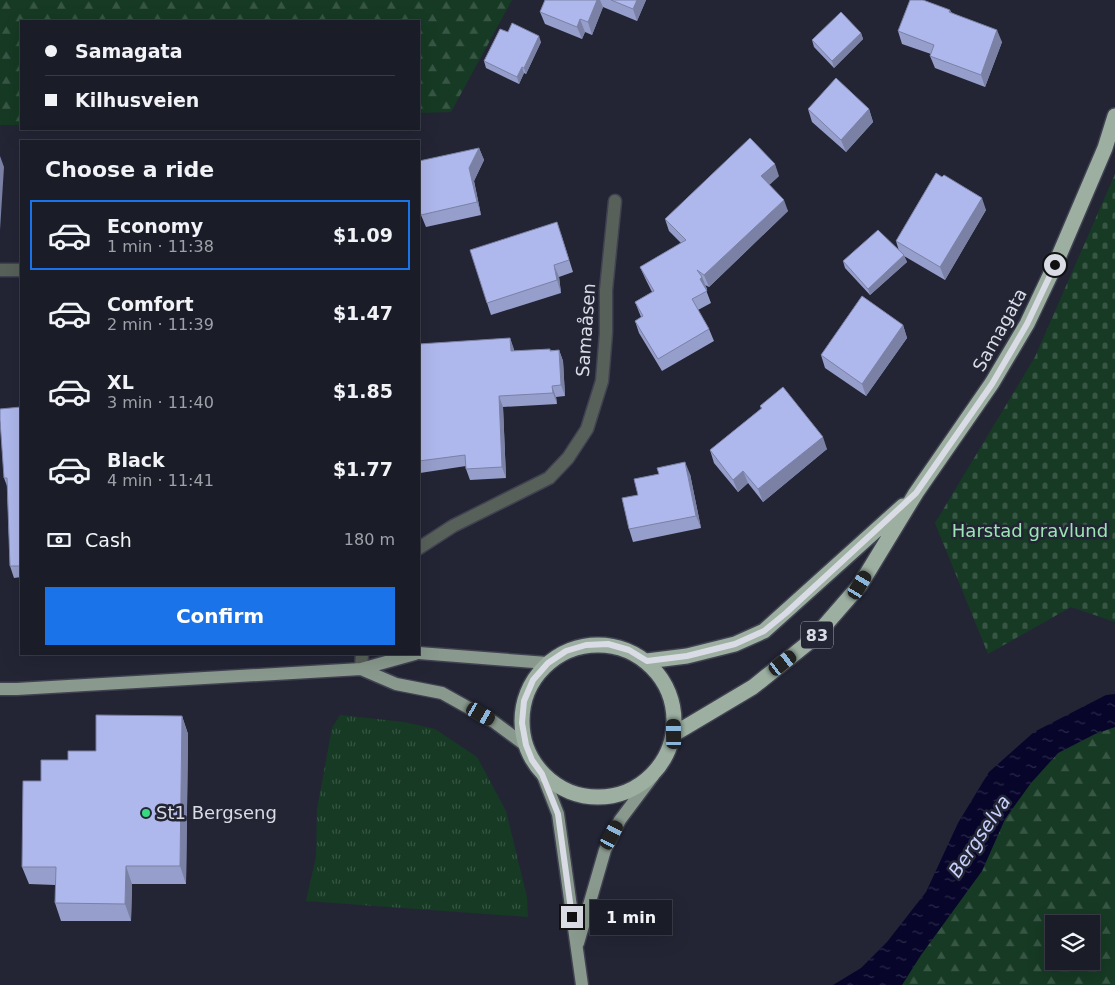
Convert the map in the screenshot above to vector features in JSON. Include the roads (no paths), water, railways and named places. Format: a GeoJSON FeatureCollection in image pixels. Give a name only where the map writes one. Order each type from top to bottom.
{"type":"FeatureCollection","features":[{"type":"Feature","properties":{"kind":"highway","name":"Samagata"},"geometry":{"type":"LineString","coordinates":[[674,734],[753,687],[813,639],[860,585],[916,493],[992,384],[1027,324],[1059,256],[1105,148],[1115,116]]}},
{"type":"Feature","properties":{"kind":"highway","name":"Samagata"},"geometry":{"type":"LineString","coordinates":[[647,661],[687,656],[735,644],[764,631],[916,493]]}},
{"type":"Feature","properties":{"kind":"highway"},"geometry":{"type":"LineString","coordinates":[[601,644],[629,650],[647,661],[665,682],[674,707],[674,734],[667,756],[653,776],[632,790],[609,797],[584,797],[562,788],[542,774],[532,760],[526,745],[522,723],[524,701],[533,680],[548,663],[566,651],[586,645],[601,644]]}},
{"type":"Feature","properties":{"kind":"main road"},"geometry":{"type":"LineString","coordinates":[[420,653],[548,663]]}},
{"type":"Feature","properties":{"kind":"main road"},"geometry":{"type":"LineString","coordinates":[[0,689],[361,668],[411,655]]}},
{"type":"Feature","properties":{"kind":"main road"},"geometry":{"type":"LineString","coordinates":[[361,668],[396,684],[442,693],[494,722],[526,745]]}},
{"type":"Feature","properties":{"kind":"main road"},"geometry":{"type":"LineString","coordinates":[[542,774],[558,814],[582,985]]}},
{"type":"Feature","properties":{"kind":"main road"},"geometry":{"type":"LineString","coordinates":[[577,948],[605,850],[620,820],[653,776]]}},
{"type":"Feature","properties":{"kind":"street","name":"Samaåsen"},"geometry":{"type":"LineString","coordinates":[[420,547],[453,526],[549,478],[568,458],[587,429],[602,381],[606,333],[607,281],[615,201]]}},
{"type":"Feature","properties":{"kind":"street"},"geometry":{"type":"LineString","coordinates":[[0,270],[20,270]]}},
{"type":"Feature","properties":{"kind":"street"},"geometry":{"type":"LineString","coordinates":[[361,668],[362,655]]}},
{"type":"Feature","properties":{"kind":"water","name":"Bergselva"},"geometry":{"type":"Polygon","coordinates":[[[1115,694],[1115,727],[1095,734],[1058,753],[1031,783],[1005,819],[982,871],[921,955],[902,985],[833,985],[861,968],[887,942],[926,892],[958,823],[989,772],[1034,732],[1106,695],[1115,694]]]}},
{"type":"Feature","properties":{"kind":"place","name":"St1 Bergseng"},"geometry":{"type":"Point","coordinates":[146,813]}},
{"type":"Feature","properties":{"kind":"park label","name":"Harstad gravlund"},"geometry":{"type":"Point","coordinates":[1030,531]}}]}
